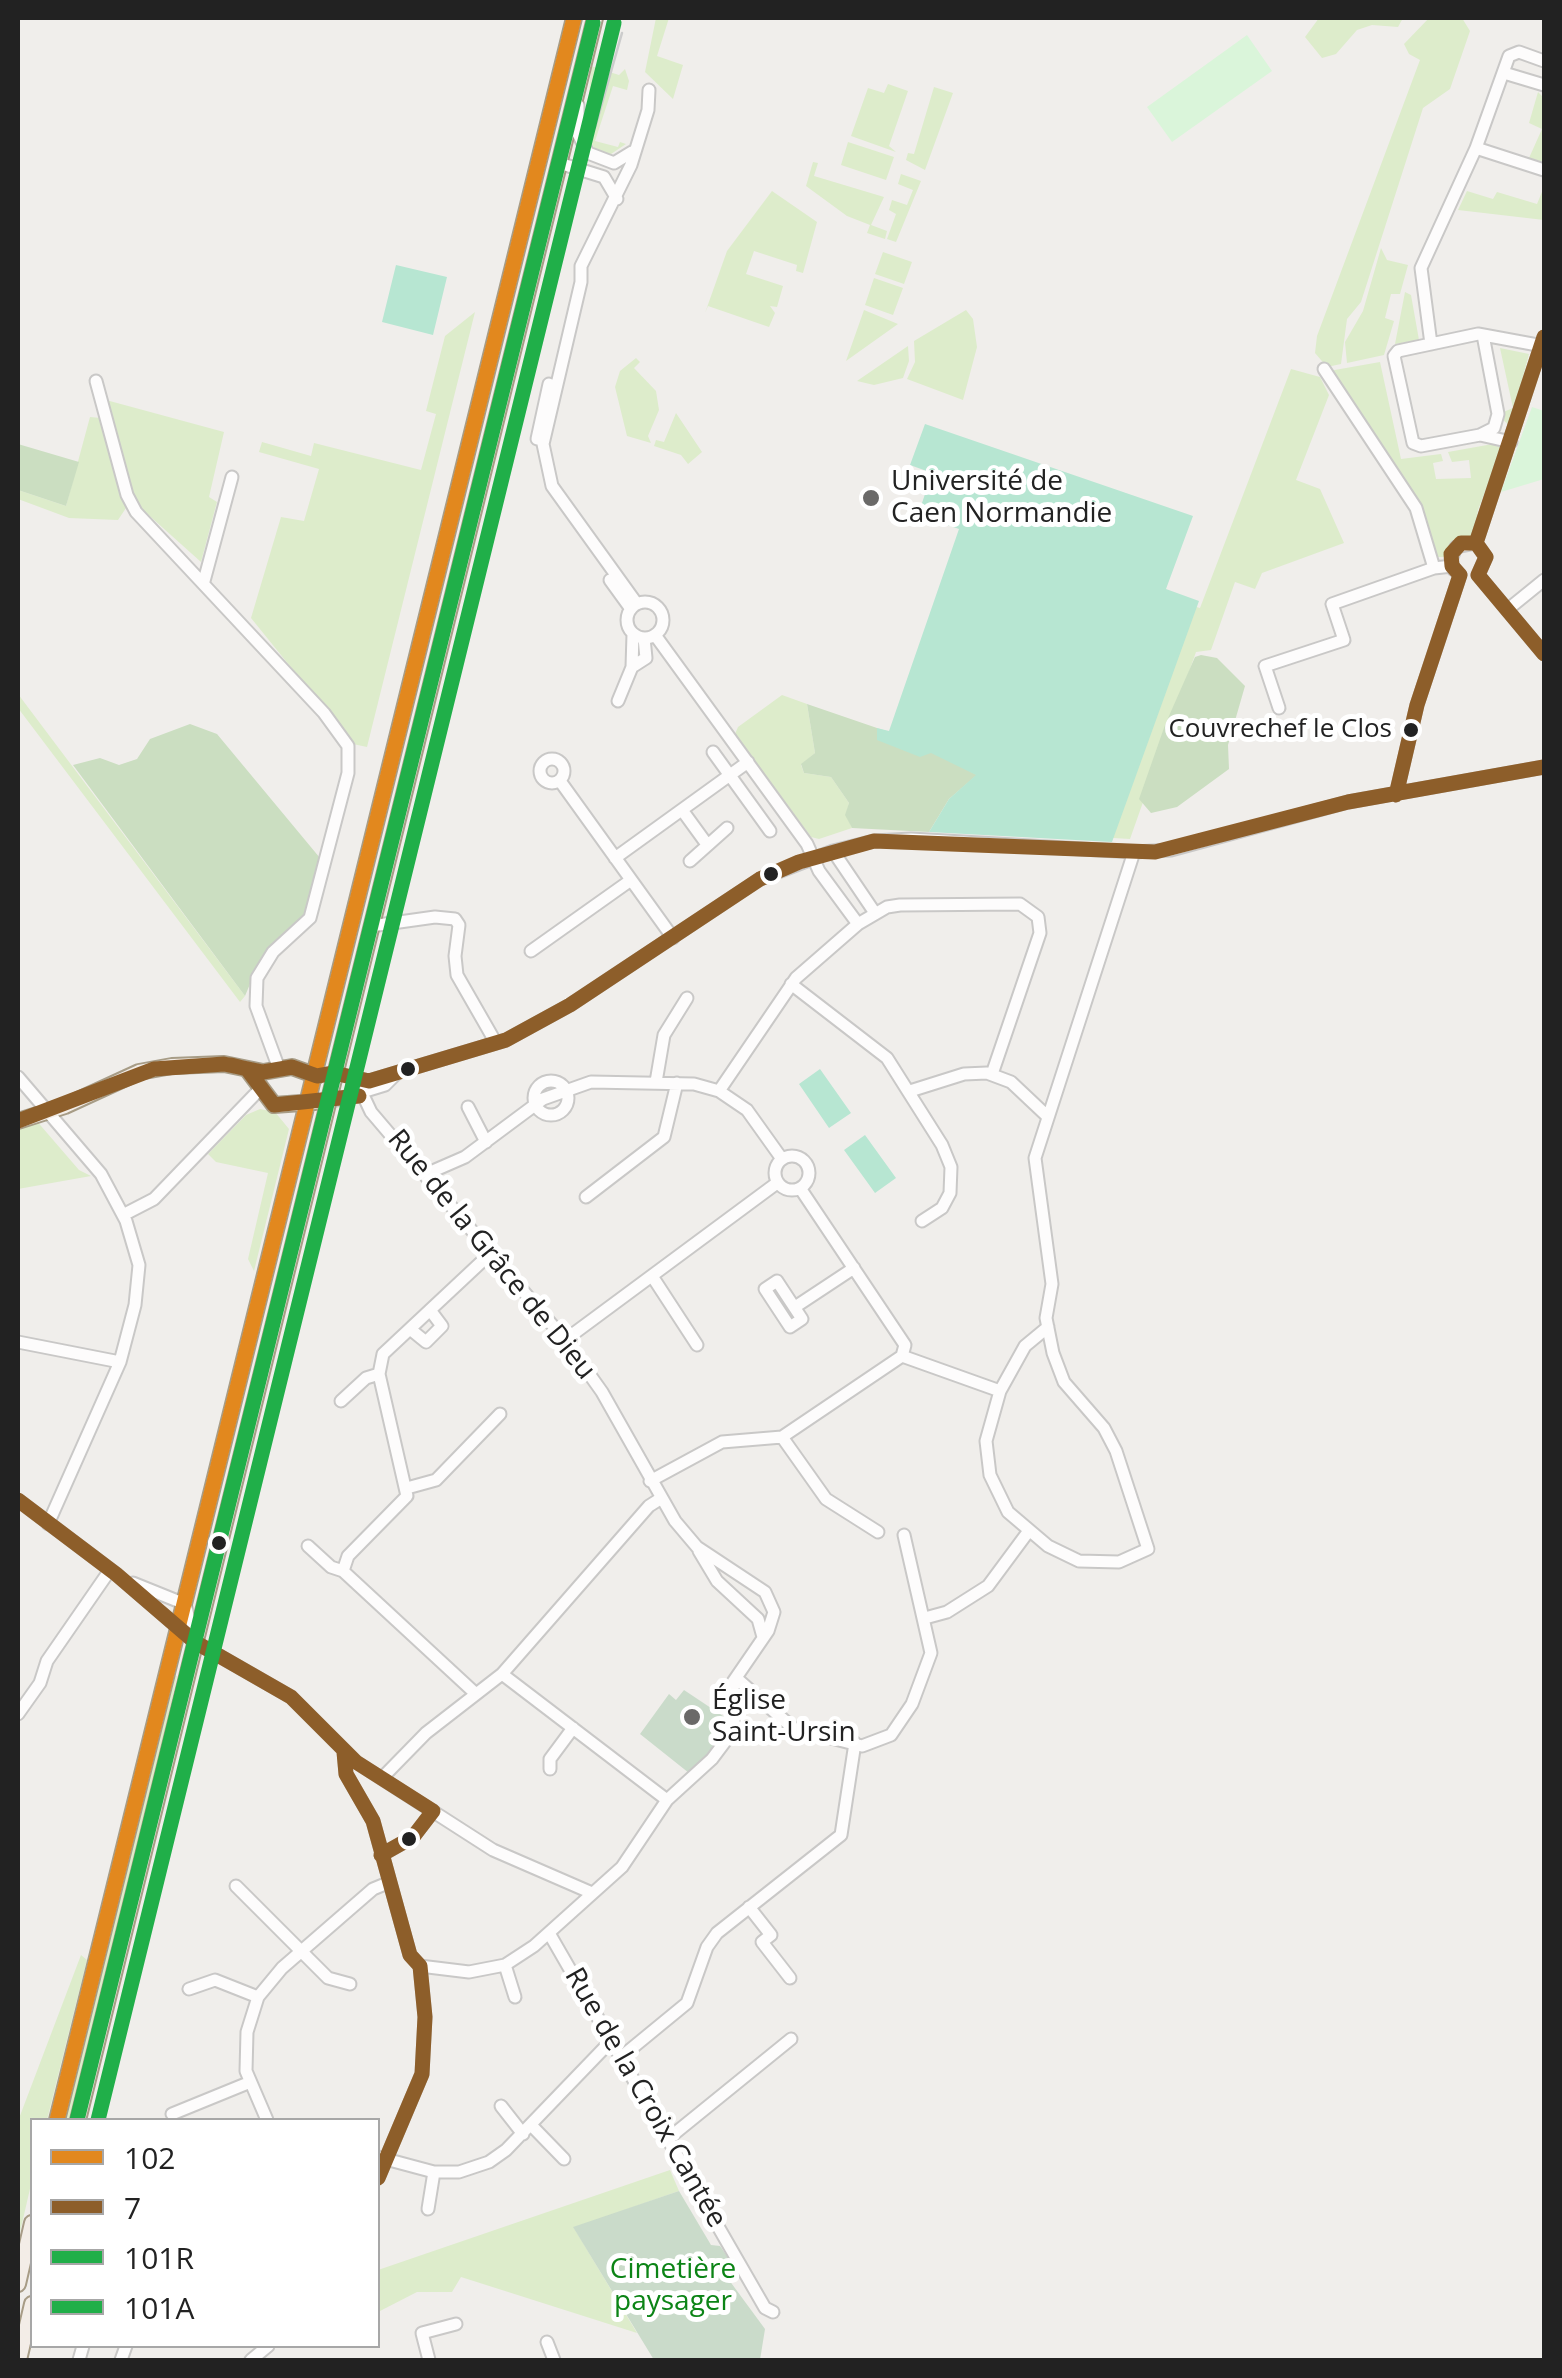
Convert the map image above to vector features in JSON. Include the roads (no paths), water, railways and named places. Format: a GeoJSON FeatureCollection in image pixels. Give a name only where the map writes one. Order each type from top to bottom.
{"type":"FeatureCollection","features":[{"type":"Feature","properties":{"kind":"main road"},"geometry":{"type":"LineString","coordinates":[[58,2118],[574,18]]}},
{"type":"Feature","properties":{"kind":"main road"},"geometry":{"type":"LineString","coordinates":[[79,2118],[199,1645],[334,1073],[376,928],[595,18]]}},
{"type":"Feature","properties":{"kind":"main road"},"geometry":{"type":"LineString","coordinates":[[548,121],[559,163]]}},
{"type":"Feature","properties":{"kind":"main road"},"geometry":{"type":"LineString","coordinates":[[18,1121],[154,1068],[224,1064],[247,1069],[274,1068],[316,1076],[330,1097]]}},
{"type":"Feature","properties":{"kind":"main road"},"geometry":{"type":"LineString","coordinates":[[262,1087],[274,1068]]}},
{"type":"Feature","properties":{"kind":"main road"},"geometry":{"type":"LineString","coordinates":[[247,1069],[278,1106],[303,1124]]}},
{"type":"Feature","properties":{"kind":"main road"},"geometry":{"type":"LineString","coordinates":[[278,1106],[330,1097]]}},
{"type":"Feature","properties":{"kind":"main road"},"geometry":{"type":"LineString","coordinates":[[18,2284],[30,2232]]}},
{"type":"Feature","properties":{"kind":"main road"},"geometry":{"type":"LineString","coordinates":[[19,2360],[30,2313]]}},
{"type":"Feature","properties":{"kind":"street"},"geometry":{"type":"LineString","coordinates":[[1431,344],[1421,268],[1515,52],[1544,61]]}},
{"type":"Feature","properties":{"kind":"street"},"geometry":{"type":"LineString","coordinates":[[1504,72],[1544,85]]}},
{"type":"Feature","properties":{"kind":"street"},"geometry":{"type":"LineString","coordinates":[[578,86],[578,134],[588,153],[614,163],[626,159],[635,148]]}},
{"type":"Feature","properties":{"kind":"street"},"geometry":{"type":"LineString","coordinates":[[634,606],[546,472],[543,444],[580,278],[617,200],[648,110],[648,90]]}},
{"type":"Feature","properties":{"kind":"street"},"geometry":{"type":"LineString","coordinates":[[1476,148],[1544,170]]}},
{"type":"Feature","properties":{"kind":"street"},"geometry":{"type":"LineString","coordinates":[[559,163],[605,178],[617,200]]}},
{"type":"Feature","properties":{"kind":"street"},"geometry":{"type":"LineString","coordinates":[[1476,543],[1544,341],[1484,336],[1398,351],[1394,356],[1408,436],[1421,446],[1480,435],[1494,428],[1498,414],[1484,336]]}},
{"type":"Feature","properties":{"kind":"street"},"geometry":{"type":"LineString","coordinates":[[1324,369],[1416,508],[1434,568]]}},
{"type":"Feature","properties":{"kind":"street"},"geometry":{"type":"LineString","coordinates":[[96,381],[136,512],[204,580],[348,746],[348,773],[310,918],[273,952],[257,978],[256,1006],[274,1068]]}},
{"type":"Feature","properties":{"kind":"street"},"geometry":{"type":"LineString","coordinates":[[1480,435],[1511,442]]}},
{"type":"Feature","properties":{"kind":"street"},"geometry":{"type":"LineString","coordinates":[[204,580],[232,478]]}},
{"type":"Feature","properties":{"kind":"street"},"geometry":{"type":"LineString","coordinates":[[1396,795],[1417,705],[1456,571],[1456,547],[1476,543]]}},
{"type":"Feature","properties":{"kind":"street"},"geometry":{"type":"LineString","coordinates":[[1476,543],[1486,557],[1478,575]]}},
{"type":"Feature","properties":{"kind":"street"},"geometry":{"type":"LineString","coordinates":[[1279,708],[1265,666],[1344,640],[1332,604],[1434,568],[1478,575],[1544,654]]}},
{"type":"Feature","properties":{"kind":"street"},"geometry":{"type":"LineString","coordinates":[[1507,610],[1544,580]]}},
{"type":"Feature","properties":{"kind":"street"},"geometry":{"type":"LineString","coordinates":[[618,700],[644,635],[661,626],[660,611],[647,603],[634,606]]}},
{"type":"Feature","properties":{"kind":"street"},"geometry":{"type":"LineString","coordinates":[[634,606],[627,624],[644,635],[748,762],[858,924]]}},
{"type":"Feature","properties":{"kind":"street"},"geometry":{"type":"LineString","coordinates":[[632,666],[646,658],[644,635]]}},
{"type":"Feature","properties":{"kind":"street"},"geometry":{"type":"LineString","coordinates":[[713,752],[770,831]]}},
{"type":"Feature","properties":{"kind":"street"},"geometry":{"type":"LineString","coordinates":[[615,858],[748,762]]}},
{"type":"Feature","properties":{"kind":"street"},"geometry":{"type":"LineString","coordinates":[[316,1076],[334,1073],[368,1081],[496,1043],[556,1014],[760,880],[833,851],[874,841],[941,840],[1134,852],[1171,850],[1348,802],[1544,767]]}},
{"type":"Feature","properties":{"kind":"street"},"geometry":{"type":"LineString","coordinates":[[560,782],[673,938]]}},
{"type":"Feature","properties":{"kind":"street"},"geometry":{"type":"LineString","coordinates":[[682,810],[706,844]]}},
{"type":"Feature","properties":{"kind":"street"},"geometry":{"type":"LineString","coordinates":[[690,860],[728,828]]}},
{"type":"Feature","properties":{"kind":"street"},"geometry":{"type":"LineString","coordinates":[[833,851],[875,913]]}},
{"type":"Feature","properties":{"kind":"street"},"geometry":{"type":"LineString","coordinates":[[1048,1327],[1025,1346],[1000,1391],[989,1427],[987,1463],[998,1500],[1028,1532],[1064,1556],[1094,1564],[1119,1562],[1148,1549],[1116,1451],[1104,1428],[1064,1382],[1048,1327],[1052,1284],[1035,1158],[1134,852]]}},
{"type":"Feature","properties":{"kind":"street"},"geometry":{"type":"LineString","coordinates":[[531,951],[631,880]]}},
{"type":"Feature","properties":{"kind":"street"},"geometry":{"type":"LineString","coordinates":[[719,1092],[791,984],[858,924],[875,913],[900,905],[1020,904],[1034,912],[1040,933],[992,1074]]}},
{"type":"Feature","properties":{"kind":"street"},"geometry":{"type":"LineString","coordinates":[[376,928],[435,917],[455,919],[460,925],[454,956],[457,976],[496,1043]]}},
{"type":"Feature","properties":{"kind":"street"},"geometry":{"type":"LineString","coordinates":[[791,984],[876,1048],[910,1092],[946,1153],[952,1174],[946,1200],[922,1221]]}},
{"type":"Feature","properties":{"kind":"street"},"geometry":{"type":"LineString","coordinates":[[656,1082],[664,1035],[687,998]]}},
{"type":"Feature","properties":{"kind":"street"},"geometry":{"type":"LineString","coordinates":[[378,1117],[379,1096],[396,1074]]}},
{"type":"Feature","properties":{"kind":"street"},"geometry":{"type":"LineString","coordinates":[[910,1092],[964,1074],[992,1074],[1017,1086],[1046,1115]]}},
{"type":"Feature","properties":{"kind":"street"},"geometry":{"type":"LineString","coordinates":[[18,1078],[101,1174],[122,1215],[139,1272],[120,1362],[48,1524]]}},
{"type":"Feature","properties":{"kind":"street"},"geometry":{"type":"LineString","coordinates":[[363,1094],[368,1081]]}},
{"type":"Feature","properties":{"kind":"street"},"geometry":{"type":"LineString","coordinates":[[535,1106],[536,1089],[545,1082],[556,1082],[566,1089]]}},
{"type":"Feature","properties":{"kind":"street"},"geometry":{"type":"LineString","coordinates":[[566,1089],[590,1082],[656,1082],[719,1092],[747,1110],[782,1159]]}},
{"type":"Feature","properties":{"kind":"street"},"geometry":{"type":"LineString","coordinates":[[586,1197],[664,1137],[677,1083]]}},
{"type":"Feature","properties":{"kind":"street"},"geometry":{"type":"LineString","coordinates":[[330,1097],[363,1094],[385,1085]]}},
{"type":"Feature","properties":{"kind":"street"},"geometry":{"type":"LineString","coordinates":[[122,1215],[154,1199],[262,1087]]}},
{"type":"Feature","properties":{"kind":"street"},"geometry":{"type":"LineString","coordinates":[[535,1106],[548,1116],[559,1114],[567,1105],[566,1089]]}},
{"type":"Feature","properties":{"kind":"street","name":"Rue de la Grâce de Dieu"},"geometry":{"type":"LineString","coordinates":[[363,1094],[378,1117],[565,1340],[602,1392],[660,1499],[718,1581],[758,1619]]}},
{"type":"Feature","properties":{"kind":"street"},"geometry":{"type":"LineString","coordinates":[[246,1107],[278,1106]]}},
{"type":"Feature","properties":{"kind":"street"},"geometry":{"type":"LineString","coordinates":[[426,1174],[486,1142],[535,1106]]}},
{"type":"Feature","properties":{"kind":"street"},"geometry":{"type":"LineString","coordinates":[[468,1107],[486,1142]]}},
{"type":"Feature","properties":{"kind":"street"},"geometry":{"type":"LineString","coordinates":[[792,1156],[806,1164],[809,1174],[800,1188],[788,1190],[777,1183],[775,1170],[782,1159],[792,1156]]}},
{"type":"Feature","properties":{"kind":"street"},"geometry":{"type":"LineString","coordinates":[[565,1340],[777,1183]]}},
{"type":"Feature","properties":{"kind":"street"},"geometry":{"type":"LineString","coordinates":[[650,1481],[722,1442],[782,1437],[902,1356],[905,1345],[800,1188]]}},
{"type":"Feature","properties":{"kind":"street"},"geometry":{"type":"LineString","coordinates":[[344,1571],[348,1556],[402,1505],[408,1488],[380,1374],[383,1354],[492,1252]]}},
{"type":"Feature","properties":{"kind":"street"},"geometry":{"type":"LineString","coordinates":[[795,1308],[854,1268]]}},
{"type":"Feature","properties":{"kind":"street"},"geometry":{"type":"LineString","coordinates":[[652,1276],[697,1345]]}},
{"type":"Feature","properties":{"kind":"street"},"geometry":{"type":"LineString","coordinates":[[410,1329],[426,1342],[442,1326],[430,1310]]}},
{"type":"Feature","properties":{"kind":"street"},"geometry":{"type":"LineString","coordinates":[[18,1342],[120,1362]]}},
{"type":"Feature","properties":{"kind":"street"},"geometry":{"type":"LineString","coordinates":[[902,1356],[1000,1391]]}},
{"type":"Feature","properties":{"kind":"street"},"geometry":{"type":"LineString","coordinates":[[341,1401],[366,1378],[380,1374]]}},
{"type":"Feature","properties":{"kind":"street"},"geometry":{"type":"LineString","coordinates":[[408,1488],[436,1480],[500,1414]]}},
{"type":"Feature","properties":{"kind":"street"},"geometry":{"type":"LineString","coordinates":[[782,1437],[826,1499],[878,1532]]}},
{"type":"Feature","properties":{"kind":"street"},"geometry":{"type":"LineString","coordinates":[[382,1778],[426,1733],[464,1708],[502,1674],[649,1506],[660,1499]]}},
{"type":"Feature","properties":{"kind":"street"},"geometry":{"type":"LineString","coordinates":[[18,1500],[113,1572],[199,1645],[291,1698],[344,1751],[382,1778],[493,1850],[592,1894]]}},
{"type":"Feature","properties":{"kind":"street"},"geometry":{"type":"LineString","coordinates":[[925,1618],[947,1612],[988,1586],[1028,1532]]}},
{"type":"Feature","properties":{"kind":"street"},"geometry":{"type":"LineString","coordinates":[[736,1678],[793,1728],[856,1743],[900,1725],[930,1658],[925,1618],[904,1535]]}},
{"type":"Feature","properties":{"kind":"street"},"geometry":{"type":"LineString","coordinates":[[308,1546],[331,1567],[344,1571],[476,1694]]}},
{"type":"Feature","properties":{"kind":"street"},"geometry":{"type":"LineString","coordinates":[[420,1966],[469,1972],[504,1965],[549,1933],[633,1853],[667,1800],[712,1760],[730,1734],[736,1678],[774,1612],[765,1592],[697,1547]]}},
{"type":"Feature","properties":{"kind":"street"},"geometry":{"type":"LineString","coordinates":[[113,1572],[184,1604],[199,1645]]}},
{"type":"Feature","properties":{"kind":"street"},"geometry":{"type":"LineString","coordinates":[[18,1714],[40,1683],[47,1661],[113,1572]]}},
{"type":"Feature","properties":{"kind":"street"},"geometry":{"type":"LineString","coordinates":[[763,1637],[758,1619],[774,1612]]}},
{"type":"Feature","properties":{"kind":"street"},"geometry":{"type":"LineString","coordinates":[[502,1674],[667,1800]]}},
{"type":"Feature","properties":{"kind":"street"},"geometry":{"type":"LineString","coordinates":[[550,1770],[550,1759],[573,1728]]}},
{"type":"Feature","properties":{"kind":"street"},"geometry":{"type":"LineString","coordinates":[[620,2058],[687,2003],[698,1983],[707,1946],[749,1907],[841,1835],[856,1743]]}},
{"type":"Feature","properties":{"kind":"street"},"geometry":{"type":"LineString","coordinates":[[344,1751],[346,1774],[373,1821],[410,1955],[420,1966],[426,2032],[422,2074],[382,2158],[434,2172],[458,2172],[490,2162],[610,2042]]}},
{"type":"Feature","properties":{"kind":"street"},"geometry":{"type":"LineString","coordinates":[[381,1855],[413,1837],[432,1811]]}},
{"type":"Feature","properties":{"kind":"street"},"geometry":{"type":"LineString","coordinates":[[267,2118],[248,2084],[246,2044],[258,1997],[373,1889],[390,1882]]}},
{"type":"Feature","properties":{"kind":"street"},"geometry":{"type":"LineString","coordinates":[[236,1886],[328,1978],[350,1984]]}},
{"type":"Feature","properties":{"kind":"street"},"geometry":{"type":"LineString","coordinates":[[749,1907],[772,1935],[762,1942],[790,1978]]}},
{"type":"Feature","properties":{"kind":"street","name":"Rue de la Croix Cantée"},"geometry":{"type":"LineString","coordinates":[[549,1933],[765,2308],[773,2312]]}},
{"type":"Feature","properties":{"kind":"street"},"geometry":{"type":"LineString","coordinates":[[504,1965],[515,1996]]}},
{"type":"Feature","properties":{"kind":"street"},"geometry":{"type":"LineString","coordinates":[[189,1990],[215,1980],[258,1997]]}},
{"type":"Feature","properties":{"kind":"street"},"geometry":{"type":"LineString","coordinates":[[669,2138],[791,2039]]}},
{"type":"Feature","properties":{"kind":"street"},"geometry":{"type":"LineString","coordinates":[[172,2114],[248,2084]]}},
{"type":"Feature","properties":{"kind":"street"},"geometry":{"type":"LineString","coordinates":[[501,2106],[564,2158]]}},
{"type":"Feature","properties":{"kind":"street"},"geometry":{"type":"LineString","coordinates":[[428,2209],[434,2172]]}},
{"type":"Feature","properties":{"kind":"street"},"geometry":{"type":"LineString","coordinates":[[430,2360],[422,2333],[456,2324]]}},
{"type":"Feature","properties":{"kind":"street"},"geometry":{"type":"LineString","coordinates":[[547,2342],[554,2360]]}},
{"type":"Feature","properties":{"kind":"tram line"},"geometry":{"type":"LineString","coordinates":[[595,128],[622,33]]}},
{"type":"Feature","properties":{"kind":"place","name":"Université de Caen Normandie"},"geometry":{"type":"Point","coordinates":[871,498]}},
{"type":"Feature","properties":{"kind":"place","name":"Couvrechef le Clos"},"geometry":{"type":"Point","coordinates":[1411,730]}},
{"type":"Feature","properties":{"kind":"place","name":"Église Saint-Ursin"},"geometry":{"type":"Point","coordinates":[692,1717]}},
{"type":"Feature","properties":{"kind":"park label","name":"Cimetière paysager"},"geometry":{"type":"Point","coordinates":[673,2286]}}]}
